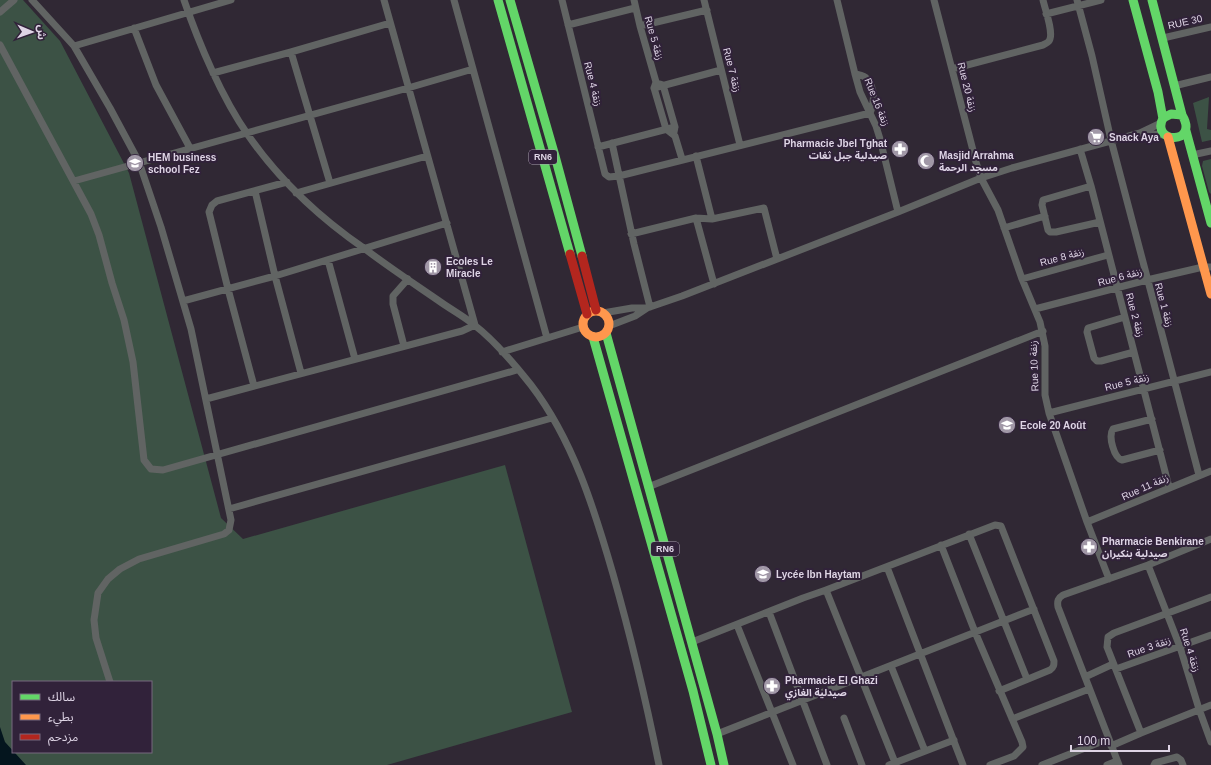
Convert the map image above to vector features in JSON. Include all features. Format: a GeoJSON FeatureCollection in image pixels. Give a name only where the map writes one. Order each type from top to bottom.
{"type":"FeatureCollection","features":[{"type":"Feature","properties":{"kind":"main road","name":"RN6"},"geometry":{"type":"LineString","coordinates":[[498,0],[587,314]]}},
{"type":"Feature","properties":{"kind":"main road","name":"RN6"},"geometry":{"type":"LineString","coordinates":[[510,0],[600,312],[608,318],[607,329],[648,487],[692,642],[724,765]]}},
{"type":"Feature","properties":{"kind":"main road"},"geometry":{"type":"LineString","coordinates":[[1133,0],[1158,92],[1162,121],[1161,127],[1166,136],[1207,267],[1211,294]]}},
{"type":"Feature","properties":{"kind":"main road"},"geometry":{"type":"LineString","coordinates":[[1152,0],[1182,115],[1186,122],[1186,131],[1192,155],[1208,202],[1211,224]]}},
{"type":"Feature","properties":{"kind":"main road"},"geometry":{"type":"LineString","coordinates":[[1162,121],[1169,113],[1178,113],[1182,115]]}},
{"type":"Feature","properties":{"kind":"main road"},"geometry":{"type":"LineString","coordinates":[[1166,136],[1176,139],[1186,131]]}},
{"type":"Feature","properties":{"kind":"main road"},"geometry":{"type":"LineString","coordinates":[[583,327],[582,322],[587,314],[591,311],[600,312]]}},
{"type":"Feature","properties":{"kind":"main road","name":"RN6"},"geometry":{"type":"LineString","coordinates":[[583,327],[588,335],[593,337],[693,691],[711,765]]}},
{"type":"Feature","properties":{"kind":"main road"},"geometry":{"type":"LineString","coordinates":[[593,337],[597,337],[607,329]]}},
{"type":"Feature","properties":{"kind":"street"},"geometry":{"type":"LineString","coordinates":[[0,12],[14,0]]}},
{"type":"Feature","properties":{"kind":"street"},"geometry":{"type":"LineString","coordinates":[[32,0],[74,46],[139,162],[161,227],[191,329],[229,509],[231,525],[229,530],[224,534],[139,559],[120,569],[108,579],[98,593],[94,620],[96,638],[110,681]]}},
{"type":"Feature","properties":{"kind":"street"},"geometry":{"type":"LineString","coordinates":[[184,0],[225,97],[246,133],[296,193],[330,223],[363,248],[475,325],[518,370],[531,386],[552,418],[570,450],[592,504],[606,549],[623,609],[646,702],[659,765]]}},
{"type":"Feature","properties":{"kind":"street"},"geometry":{"type":"LineString","coordinates":[[74,46],[231,0]]}},
{"type":"Feature","properties":{"kind":"street"},"geometry":{"type":"LineString","coordinates":[[384,0],[475,325]]}},
{"type":"Feature","properties":{"kind":"street"},"geometry":{"type":"LineString","coordinates":[[454,0],[547,338]]}},
{"type":"Feature","properties":{"kind":"street","name":"Rue 4 زنقة"},"geometry":{"type":"LineString","coordinates":[[562,0],[606,174],[609,177],[620,176]]}},
{"type":"Feature","properties":{"kind":"street","name":"Rue 5 زنقة"},"geometry":{"type":"LineString","coordinates":[[634,0],[666,129]]}},
{"type":"Feature","properties":{"kind":"street","name":"Rue 7 زنقة"},"geometry":{"type":"LineString","coordinates":[[704,0],[740,145]]}},
{"type":"Feature","properties":{"kind":"street","name":"Rue 16 زنقة"},"geometry":{"type":"LineString","coordinates":[[837,0],[860,92],[880,140],[898,212]]}},
{"type":"Feature","properties":{"kind":"street","name":"Rue 20 زنقة"},"geometry":{"type":"LineString","coordinates":[[934,0],[981,178]]}},
{"type":"Feature","properties":{"kind":"street"},"geometry":{"type":"LineString","coordinates":[[952,69],[1042,45],[1048,42],[1050,32],[1043,0]]}},
{"type":"Feature","properties":{"kind":"street"},"geometry":{"type":"LineString","coordinates":[[1046,14],[1078,3],[1101,0]]}},
{"type":"Feature","properties":{"kind":"street"},"geometry":{"type":"LineString","coordinates":[[1078,3],[1111,140]]}},
{"type":"Feature","properties":{"kind":"street"},"geometry":{"type":"LineString","coordinates":[[568,25],[636,8]]}},
{"type":"Feature","properties":{"kind":"street"},"geometry":{"type":"LineString","coordinates":[[640,26],[707,10]]}},
{"type":"Feature","properties":{"kind":"street"},"geometry":{"type":"LineString","coordinates":[[214,73],[390,23]]}},
{"type":"Feature","properties":{"kind":"street","name":"RUE 30"},"geometry":{"type":"LineString","coordinates":[[1163,38],[1211,27]]}},
{"type":"Feature","properties":{"kind":"street"},"geometry":{"type":"LineString","coordinates":[[134,28],[156,85],[190,148]]}},
{"type":"Feature","properties":{"kind":"street"},"geometry":{"type":"LineString","coordinates":[[0,45],[74,181],[91,214],[96,228],[124,320],[133,362],[144,460],[151,468],[158,470],[518,370]]}},
{"type":"Feature","properties":{"kind":"street"},"geometry":{"type":"LineString","coordinates":[[291,52],[330,183]]}},
{"type":"Feature","properties":{"kind":"street"},"geometry":{"type":"LineString","coordinates":[[74,181],[473,69]]}},
{"type":"Feature","properties":{"kind":"street"},"geometry":{"type":"LineString","coordinates":[[655,85],[663,86],[721,70]]}},
{"type":"Feature","properties":{"kind":"street"},"geometry":{"type":"LineString","coordinates":[[620,176],[682,159],[870,113],[874,104],[874,97],[870,84],[866,78],[855,74]]}},
{"type":"Feature","properties":{"kind":"street"},"geometry":{"type":"LineString","coordinates":[[1174,86],[1211,77]]}},
{"type":"Feature","properties":{"kind":"street"},"geometry":{"type":"LineString","coordinates":[[663,86],[682,159]]}},
{"type":"Feature","properties":{"kind":"street"},"geometry":{"type":"LineString","coordinates":[[607,329],[635,316],[648,307],[714,284],[981,178],[1140,133],[1162,121]]}},
{"type":"Feature","properties":{"kind":"street"},"geometry":{"type":"LineString","coordinates":[[598,147],[612,142],[666,129],[674,130]]}},
{"type":"Feature","properties":{"kind":"street"},"geometry":{"type":"LineString","coordinates":[[1140,133],[1166,136]]}},
{"type":"Feature","properties":{"kind":"street","name":"Rue 1 زنقة"},"geometry":{"type":"LineString","coordinates":[[1111,140],[1199,474]]}},
{"type":"Feature","properties":{"kind":"street"},"geometry":{"type":"LineString","coordinates":[[612,142],[648,307]]}},
{"type":"Feature","properties":{"kind":"street","name":"Rue 2 زنقة"},"geometry":{"type":"LineString","coordinates":[[1080,149],[1091,186],[1169,487]]}},
{"type":"Feature","properties":{"kind":"street"},"geometry":{"type":"LineString","coordinates":[[1192,155],[1211,151]]}},
{"type":"Feature","properties":{"kind":"street"},"geometry":{"type":"LineString","coordinates":[[296,193],[427,156]]}},
{"type":"Feature","properties":{"kind":"street"},"geometry":{"type":"LineString","coordinates":[[696,156],[712,219]]}},
{"type":"Feature","properties":{"kind":"street","name":"Rue 10 زنقة"},"geometry":{"type":"LineString","coordinates":[[981,178],[993,200],[1042,331],[1045,346],[1044,386],[1049,413],[1087,522],[1109,579]]}},
{"type":"Feature","properties":{"kind":"street"},"geometry":{"type":"LineString","coordinates":[[254,386],[209,212],[212,205],[217,201],[287,182]]}},
{"type":"Feature","properties":{"kind":"street"},"geometry":{"type":"LineString","coordinates":[[1091,186],[1046,198],[1042,203],[1048,230],[1053,232],[1100,222]]}},
{"type":"Feature","properties":{"kind":"street"},"geometry":{"type":"LineString","coordinates":[[255,191],[275,276],[301,373]]}},
{"type":"Feature","properties":{"kind":"street"},"geometry":{"type":"LineString","coordinates":[[631,234],[696,218],[712,219],[764,208],[777,259]]}},
{"type":"Feature","properties":{"kind":"street"},"geometry":{"type":"LineString","coordinates":[[1004,228],[1045,216]]}},
{"type":"Feature","properties":{"kind":"street"},"geometry":{"type":"LineString","coordinates":[[696,218],[714,284]]}},
{"type":"Feature","properties":{"kind":"street"},"geometry":{"type":"LineString","coordinates":[[182,301],[275,276],[447,223]]}},
{"type":"Feature","properties":{"kind":"street","name":"Rue 8 زنقة"},"geometry":{"type":"LineString","coordinates":[[1022,278],[1108,256]]}},
{"type":"Feature","properties":{"kind":"street"},"geometry":{"type":"LineString","coordinates":[[328,260],[354,359]]}},
{"type":"Feature","properties":{"kind":"street","name":"Rue 6 زنقة"},"geometry":{"type":"LineString","coordinates":[[1035,310],[1147,280],[1207,267]]}},
{"type":"Feature","properties":{"kind":"street"},"geometry":{"type":"LineString","coordinates":[[404,346],[393,304],[393,296],[408,279]]}},
{"type":"Feature","properties":{"kind":"street"},"geometry":{"type":"LineString","coordinates":[[600,312],[648,307]]}},
{"type":"Feature","properties":{"kind":"street"},"geometry":{"type":"LineString","coordinates":[[1125,317],[1088,328],[1087,332],[1094,358],[1097,361],[1134,352]]}},
{"type":"Feature","properties":{"kind":"street"},"geometry":{"type":"LineString","coordinates":[[206,399],[404,346],[475,325]]}},
{"type":"Feature","properties":{"kind":"street"},"geometry":{"type":"LineString","coordinates":[[502,352],[583,327]]}},
{"type":"Feature","properties":{"kind":"street"},"geometry":{"type":"LineString","coordinates":[[648,487],[1042,331]]}},
{"type":"Feature","properties":{"kind":"street","name":"Rue 5 زنقة"},"geometry":{"type":"LineString","coordinates":[[1049,413],[1174,380],[1211,372]]}},
{"type":"Feature","properties":{"kind":"street"},"geometry":{"type":"LineString","coordinates":[[229,509],[552,418]]}},
{"type":"Feature","properties":{"kind":"street"},"geometry":{"type":"LineString","coordinates":[[1152,419],[1113,430],[1110,436],[1118,459],[1122,460],[1160,450]]}},
{"type":"Feature","properties":{"kind":"street","name":"Rue 11 زنقة"},"geometry":{"type":"LineString","coordinates":[[1087,522],[1199,474],[1211,471]]}},
{"type":"Feature","properties":{"kind":"street"},"geometry":{"type":"LineString","coordinates":[[692,642],[995,525],[1001,526],[1054,661],[1053,668],[1050,670],[999,691]]}},
{"type":"Feature","properties":{"kind":"street"},"geometry":{"type":"LineString","coordinates":[[969,534],[1027,679]]}},
{"type":"Feature","properties":{"kind":"street"},"geometry":{"type":"LineString","coordinates":[[1107,765],[1118,763],[1084,677],[1057,601],[1063,595],[1148,565],[1211,539]]}},
{"type":"Feature","properties":{"kind":"street"},"geometry":{"type":"LineString","coordinates":[[941,545],[999,691],[1022,742],[1023,747],[1014,756],[990,765]]}},
{"type":"Feature","properties":{"kind":"street","name":"Rue 4 زنقة"},"geometry":{"type":"LineString","coordinates":[[1148,565],[1180,646],[1199,709],[1211,742]]}},
{"type":"Feature","properties":{"kind":"street"},"geometry":{"type":"LineString","coordinates":[[887,567],[963,765]]}},
{"type":"Feature","properties":{"kind":"street"},"geometry":{"type":"LineString","coordinates":[[826,590],[894,764],[954,740]]}},
{"type":"Feature","properties":{"kind":"street"},"geometry":{"type":"LineString","coordinates":[[1141,733],[1107,648],[1108,637],[1114,633],[1167,612],[1211,597]]}},
{"type":"Feature","properties":{"kind":"street"},"geometry":{"type":"LineString","coordinates":[[717,734],[1034,609]]}},
{"type":"Feature","properties":{"kind":"street"},"geometry":{"type":"LineString","coordinates":[[769,612],[827,765]]}},
{"type":"Feature","properties":{"kind":"street"},"geometry":{"type":"LineString","coordinates":[[737,625],[793,765]]}},
{"type":"Feature","properties":{"kind":"street","name":"Rue 3 زنقة"},"geometry":{"type":"LineString","coordinates":[[1084,677],[1211,635]]}},
{"type":"Feature","properties":{"kind":"street"},"geometry":{"type":"LineString","coordinates":[[891,666],[925,751]]}},
{"type":"Feature","properties":{"kind":"street"},"geometry":{"type":"LineString","coordinates":[[1012,719],[1089,689]]}},
{"type":"Feature","properties":{"kind":"street"},"geometry":{"type":"LineString","coordinates":[[1111,746],[1211,704]]}},
{"type":"Feature","properties":{"kind":"street"},"geometry":{"type":"LineString","coordinates":[[844,718],[862,765]]}},
{"type":"Feature","properties":{"kind":"street"},"geometry":{"type":"LineString","coordinates":[[1042,765],[1108,738]]}},
{"type":"Feature","properties":{"kind":"street"},"geometry":{"type":"LineString","coordinates":[[1154,765],[1155,763],[1177,756],[1183,765]]}},
{"type":"Feature","properties":{"kind":"green space"},"geometry":{"type":"Polygon","coordinates":[[[0,0],[23,0],[60,41],[129,173],[221,518],[243,539],[505,465],[572,712],[387,765],[0,765],[0,0]]]}},
{"type":"Feature","properties":{"kind":"green space"},"geometry":{"type":"Polygon","coordinates":[[[1209,97],[1207,129],[1211,130],[1211,140],[1202,142],[1193,103],[1209,97]]]}},
{"type":"Feature","properties":{"kind":"green space"},"geometry":{"type":"Polygon","coordinates":[[[1211,159],[1211,194],[1209,192],[1202,166],[1203,161],[1211,159]]]}},
{"type":"Feature","properties":{"kind":"water"},"geometry":{"type":"Polygon","coordinates":[[[0,727],[5,742],[12,750],[12,753],[15,753],[26,765],[0,765],[0,727]]]}},
{"type":"Feature","properties":{"kind":"traffic: fast"},"geometry":{"type":"LineString","coordinates":[[498,0],[570,254]]}},
{"type":"Feature","properties":{"kind":"traffic: fast"},"geometry":{"type":"LineString","coordinates":[[510,0],[582,256]]}},
{"type":"Feature","properties":{"kind":"traffic: fast"},"geometry":{"type":"LineString","coordinates":[[1133,0],[1158,92],[1163,119]]}},
{"type":"Feature","properties":{"kind":"traffic: fast"},"geometry":{"type":"LineString","coordinates":[[1152,0],[1182,115],[1186,125],[1185,132],[1180,136],[1174,138],[1163,133],[1161,127],[1163,118],[1171,114],[1182,115]]}},
{"type":"Feature","properties":{"kind":"traffic: fast"},"geometry":{"type":"LineString","coordinates":[[1186,131],[1211,223]]}},
{"type":"Feature","properties":{"kind":"traffic: fast"},"geometry":{"type":"LineString","coordinates":[[606,333],[717,734],[724,765]]}},
{"type":"Feature","properties":{"kind":"traffic: fast"},"geometry":{"type":"LineString","coordinates":[[593,337],[693,691],[711,765]]}},
{"type":"Feature","properties":{"kind":"traffic: slow"},"geometry":{"type":"LineString","coordinates":[[1168,137],[1211,294]]}},
{"type":"Feature","properties":{"kind":"traffic: slow"},"geometry":{"type":"LineString","coordinates":[[596,311],[605,315],[609,324],[605,333],[596,337],[587,333],[583,324],[587,315],[596,311]]}},
{"type":"Feature","properties":{"kind":"traffic: jam"},"geometry":{"type":"LineString","coordinates":[[570,254],[587,314]]}},
{"type":"Feature","properties":{"kind":"traffic: jam"},"geometry":{"type":"LineString","coordinates":[[582,256],[596,310]]}},
{"type":"Feature","properties":{"kind":"place","name":"Snack Aya"},"geometry":{"type":"Point","coordinates":[1096,137]}},
{"type":"Feature","properties":{"kind":"place","name":"Pharmacie Jbel Tghat صيدلية جبل ثغات"},"geometry":{"type":"Point","coordinates":[900,149]}},
{"type":"Feature","properties":{"kind":"place","name":"Masjid Arrahma مسجد الرحمة"},"geometry":{"type":"Point","coordinates":[926,161]}},
{"type":"Feature","properties":{"kind":"place","name":"HEM business school Fez"},"geometry":{"type":"Point","coordinates":[135,163]}},
{"type":"Feature","properties":{"kind":"place","name":"Ecoles Le Miracle"},"geometry":{"type":"Point","coordinates":[433,267]}},
{"type":"Feature","properties":{"kind":"place","name":"Ecole 20 Août"},"geometry":{"type":"Point","coordinates":[1007,425]}},
{"type":"Feature","properties":{"kind":"place","name":"Pharmacie Benkirane صيدلية بنكيران"},"geometry":{"type":"Point","coordinates":[1089,547]}},
{"type":"Feature","properties":{"kind":"place","name":"Lycée Ibn Haytam"},"geometry":{"type":"Point","coordinates":[763,574]}},
{"type":"Feature","properties":{"kind":"place","name":"Pharmacie El Ghazi صيدلية الغازي"},"geometry":{"type":"Point","coordinates":[772,686]}}]}
